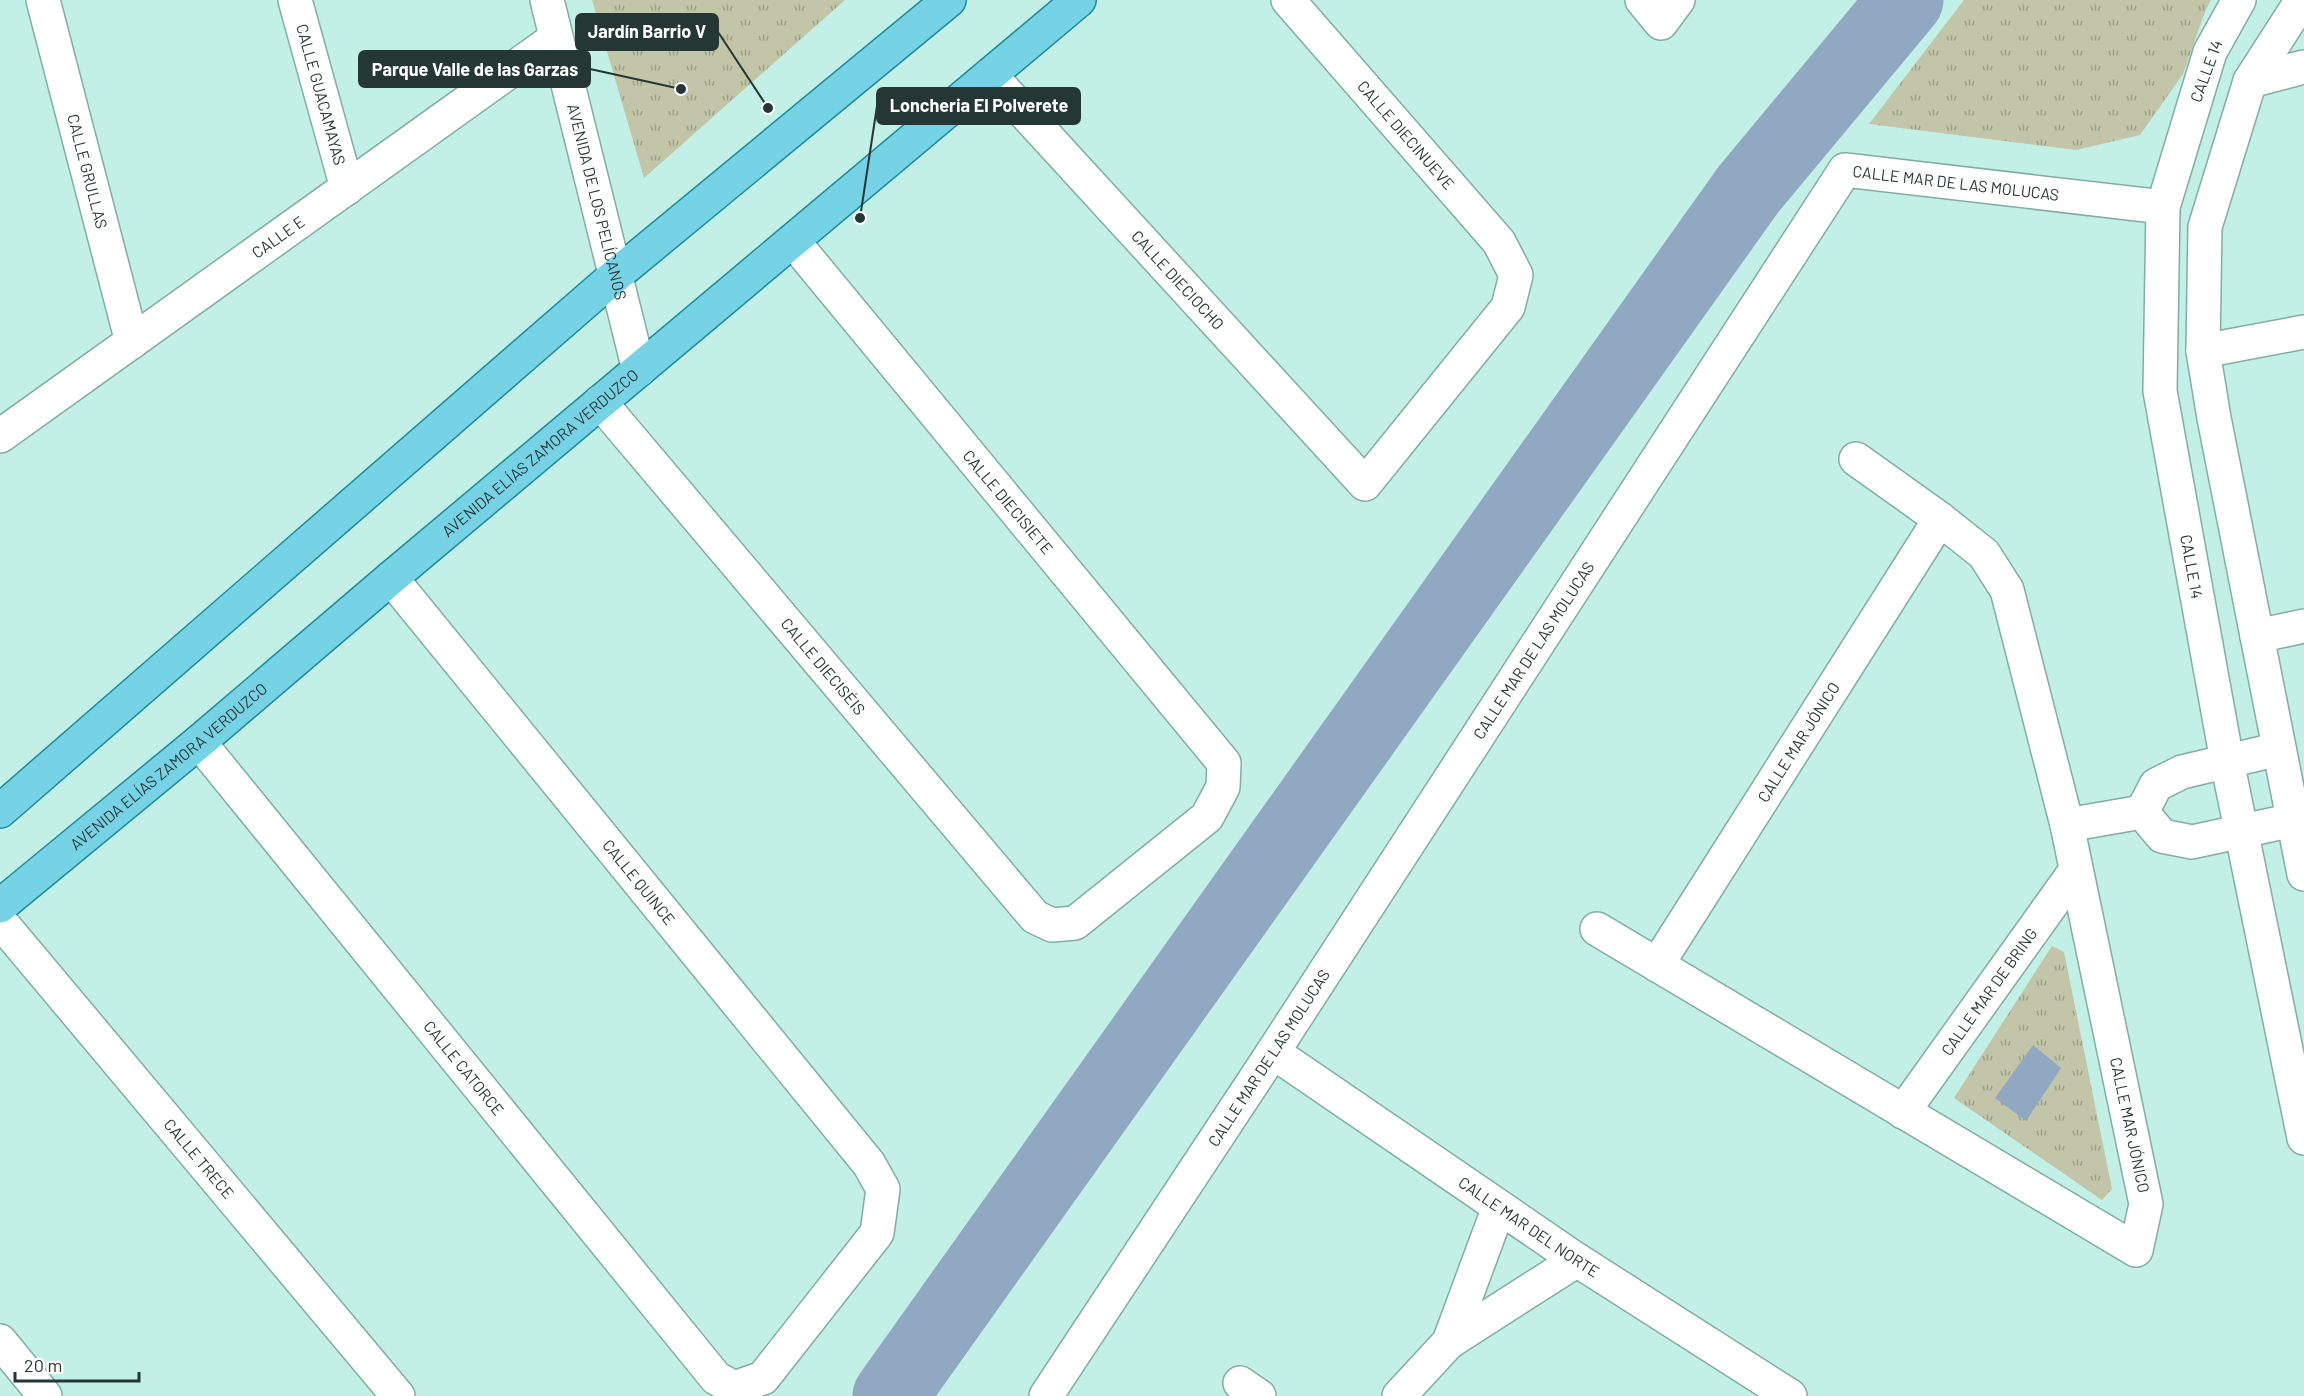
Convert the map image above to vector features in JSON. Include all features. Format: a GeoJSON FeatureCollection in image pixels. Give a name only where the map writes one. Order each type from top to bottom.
{"type":"FeatureCollection","features":[{"type":"Feature","properties":{"kind":"main road"},"geometry":{"type":"LineString","coordinates":[[0,811],[616,275],[950,0]]}},
{"type":"Feature","properties":{"kind":"main road","name":"AVENIDA ELÍAS ZAMORA VERDUZCO"},"geometry":{"type":"LineString","coordinates":[[0,906],[199,742],[1079,0]]}},
{"type":"Feature","properties":{"kind":"street","name":"CALLE GRULLAS"},"geometry":{"type":"LineString","coordinates":[[43,0],[132,342]]}},
{"type":"Feature","properties":{"kind":"street","name":"CALLE GUACAMAYAS"},"geometry":{"type":"LineString","coordinates":[[295,0],[347,188]]}},
{"type":"Feature","properties":{"kind":"street","name":"AVENIDA DE LOS PELÍCANOS"},"geometry":{"type":"LineString","coordinates":[[547,0],[639,370]]}},
{"type":"Feature","properties":{"kind":"street","name":"CALLE DIECINUEVE"},"geometry":{"type":"LineString","coordinates":[[1288,0],[1499,242],[1516,275],[1508,307],[1365,484]]}},
{"type":"Feature","properties":{"kind":"street","name":"CALLE 14"},"geometry":{"type":"LineString","coordinates":[[2240,0],[2210,52],[2163,207],[2160,391],[2227,761],[2304,1138]]}},
{"type":"Feature","properties":{"kind":"street"},"geometry":{"type":"LineString","coordinates":[[2301,0],[2250,81],[2205,227],[2203,351],[2304,874]]}},
{"type":"Feature","properties":{"kind":"street","name":"CALLE E"},"geometry":{"type":"LineString","coordinates":[[0,436],[556,38]]}},
{"type":"Feature","properties":{"kind":"street"},"geometry":{"type":"LineString","coordinates":[[2250,81],[2304,66]]}},
{"type":"Feature","properties":{"kind":"street","name":"CALLE DIECIOCHO"},"geometry":{"type":"LineString","coordinates":[[990,75],[1365,484]]}},
{"type":"Feature","properties":{"kind":"street","name":"CALLE MAR DE LAS MOLUCAS"},"geometry":{"type":"LineString","coordinates":[[1046,1396],[1273,1052],[1845,170],[2163,207]]}},
{"type":"Feature","properties":{"kind":"street","name":"CALLE DIECISIETE"},"geometry":{"type":"LineString","coordinates":[[793,241],[1224,763],[1223,787],[1207,817],[1076,923],[1052,925]]}},
{"type":"Feature","properties":{"kind":"street"},"geometry":{"type":"LineString","coordinates":[[2203,351],[2304,332]]}},
{"type":"Feature","properties":{"kind":"street","name":"CALLE DIECISÉIS"},"geometry":{"type":"LineString","coordinates":[[600,402],[1035,917],[1052,925]]}},
{"type":"Feature","properties":{"kind":"street","name":"CALLE MAR JÓNICO"},"geometry":{"type":"LineString","coordinates":[[1597,930],[2136,1250],[2146,1204],[2067,825],[2007,590],[1984,554],[1940,519],[1856,459]]}},
{"type":"Feature","properties":{"kind":"street","name":"CALLE MAR JÓNICO"},"geometry":{"type":"LineString","coordinates":[[1657,964],[1940,519]]}},
{"type":"Feature","properties":{"kind":"street","name":"CALLE QUINCE"},"geometry":{"type":"LineString","coordinates":[[391,578],[869,1164],[883,1189],[877,1233],[763,1378],[734,1388]]}},
{"type":"Feature","properties":{"kind":"street"},"geometry":{"type":"LineString","coordinates":[[2257,636],[2304,626]]}},
{"type":"Feature","properties":{"kind":"street","name":"CALLE CATORCE"},"geometry":{"type":"LineString","coordinates":[[199,742],[716,1378],[734,1388]]}},
{"type":"Feature","properties":{"kind":"street"},"geometry":{"type":"LineString","coordinates":[[2142,812],[2156,785],[2182,772],[2279,749]]}},
{"type":"Feature","properties":{"kind":"street"},"geometry":{"type":"LineString","coordinates":[[2067,825],[2142,812]]}},
{"type":"Feature","properties":{"kind":"street"},"geometry":{"type":"LineString","coordinates":[[2142,812],[2162,836],[2192,842],[2294,820]]}},
{"type":"Feature","properties":{"kind":"street","name":"CALLE MAR DE BRING"},"geometry":{"type":"LineString","coordinates":[[1903,1112],[2076,870]]}},
{"type":"Feature","properties":{"kind":"street","name":"CALLE TRECE"},"geometry":{"type":"LineString","coordinates":[[0,921],[398,1396]]}},
{"type":"Feature","properties":{"kind":"street","name":"CALLE MAR DEL NORTE"},"geometry":{"type":"LineString","coordinates":[[1273,1052],[1577,1260],[1791,1396]]}},
{"type":"Feature","properties":{"kind":"street"},"geometry":{"type":"LineString","coordinates":[[1449,1342],[1499,1207]]}},
{"type":"Feature","properties":{"kind":"street"},"geometry":{"type":"LineString","coordinates":[[1399,1396],[1449,1342],[1577,1260]]}},
{"type":"Feature","properties":{"kind":"street"},"geometry":{"type":"LineString","coordinates":[[0,1341],[45,1396]]}},
{"type":"Feature","properties":{"kind":"green space"},"geometry":{"type":"Polygon","coordinates":[[[592,0],[845,0],[644,178],[592,0]]]}},
{"type":"Feature","properties":{"kind":"green space"},"geometry":{"type":"Polygon","coordinates":[[[1964,0],[2211,0],[2183,74],[2140,135],[2076,150],[1869,124],[1964,0]]]}},
{"type":"Feature","properties":{"kind":"green space"},"geometry":{"type":"Polygon","coordinates":[[[2052,946],[2064,952],[2112,1189],[2102,1200],[1954,1098],[2052,946]]]}},
{"type":"Feature","properties":{"kind":"water"},"geometry":{"type":"Polygon","coordinates":[[[2033,1045],[2061,1068],[2026,1121],[1995,1098],[2033,1045]]]}},
{"type":"Feature","properties":{"kind":"waterway"},"geometry":{"type":"LineString","coordinates":[[890,1396],[1748,190],[1906,0]]}},
{"type":"Feature","properties":{"kind":"place","name":"Parque Valle de las Garzas"},"geometry":{"type":"Point","coordinates":[681,89]}},
{"type":"Feature","properties":{"kind":"place","name":"Jardín Barrio V"},"geometry":{"type":"Point","coordinates":[768,108]}},
{"type":"Feature","properties":{"kind":"place","name":"Loncheria El Polverete"},"geometry":{"type":"Point","coordinates":[860,218]}}]}
